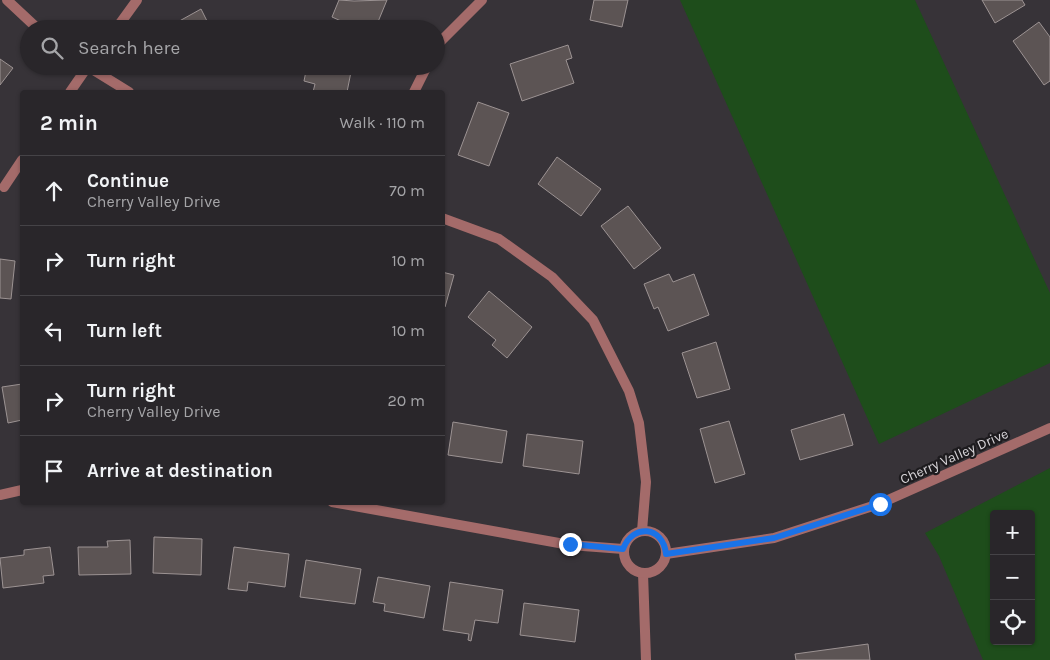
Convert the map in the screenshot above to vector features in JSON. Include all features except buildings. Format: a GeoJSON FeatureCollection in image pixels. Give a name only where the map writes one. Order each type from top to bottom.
{"type":"FeatureCollection","features":[{"type":"Feature","properties":{"kind":"street"},"geometry":{"type":"LineString","coordinates":[[7,0],[28,20]]}},
{"type":"Feature","properties":{"kind":"street"},"geometry":{"type":"LineString","coordinates":[[123,20],[137,0]]}},
{"type":"Feature","properties":{"kind":"street"},"geometry":{"type":"LineString","coordinates":[[445,37],[482,0]]}},
{"type":"Feature","properties":{"kind":"street"},"geometry":{"type":"LineString","coordinates":[[71,90],[82,75]]}},
{"type":"Feature","properties":{"kind":"street"},"geometry":{"type":"LineString","coordinates":[[102,75],[126,90]]}},
{"type":"Feature","properties":{"kind":"street"},"geometry":{"type":"LineString","coordinates":[[415,90],[422,75]]}},
{"type":"Feature","properties":{"kind":"street"},"geometry":{"type":"LineString","coordinates":[[4,187],[20,163]]}},
{"type":"Feature","properties":{"kind":"street"},"geometry":{"type":"LineString","coordinates":[[445,219],[499,239],[552,277],[593,320],[629,391],[638,422],[646,482],[642,531]]}},
{"type":"Feature","properties":{"kind":"street","name":"Cherry Valley Drive"},"geometry":{"type":"LineString","coordinates":[[666,554],[774,538],[880,504],[1050,428]]}},
{"type":"Feature","properties":{"kind":"street"},"geometry":{"type":"LineString","coordinates":[[0,495],[20,490]]}},
{"type":"Feature","properties":{"kind":"street"},"geometry":{"type":"LineString","coordinates":[[349,505],[570,544],[623,549]]}},
{"type":"Feature","properties":{"kind":"street"},"geometry":{"type":"LineString","coordinates":[[642,531],[652,532],[660,538],[665,546],[666,554],[662,564],[654,571],[643,573],[632,569],[625,560],[623,549],[627,540],[633,534],[642,531]]}},
{"type":"Feature","properties":{"kind":"street"},"geometry":{"type":"LineString","coordinates":[[643,573],[646,660]]}},
{"type":"Feature","properties":{"kind":"green space"},"geometry":{"type":"Polygon","coordinates":[[[680,0],[915,0],[1050,293],[1050,363],[879,444],[680,0]]]}},
{"type":"Feature","properties":{"kind":"green space"},"geometry":{"type":"Polygon","coordinates":[[[1050,468],[1050,660],[983,660],[939,556],[925,533],[1050,468]]]}},
{"type":"Feature","properties":{"kind":"route"},"geometry":{"type":"LineString","coordinates":[[570,544],[623,549],[627,540],[633,534],[642,531],[652,532],[660,538],[665,546],[666,554],[705,550],[774,538],[880,504]]}}]}
